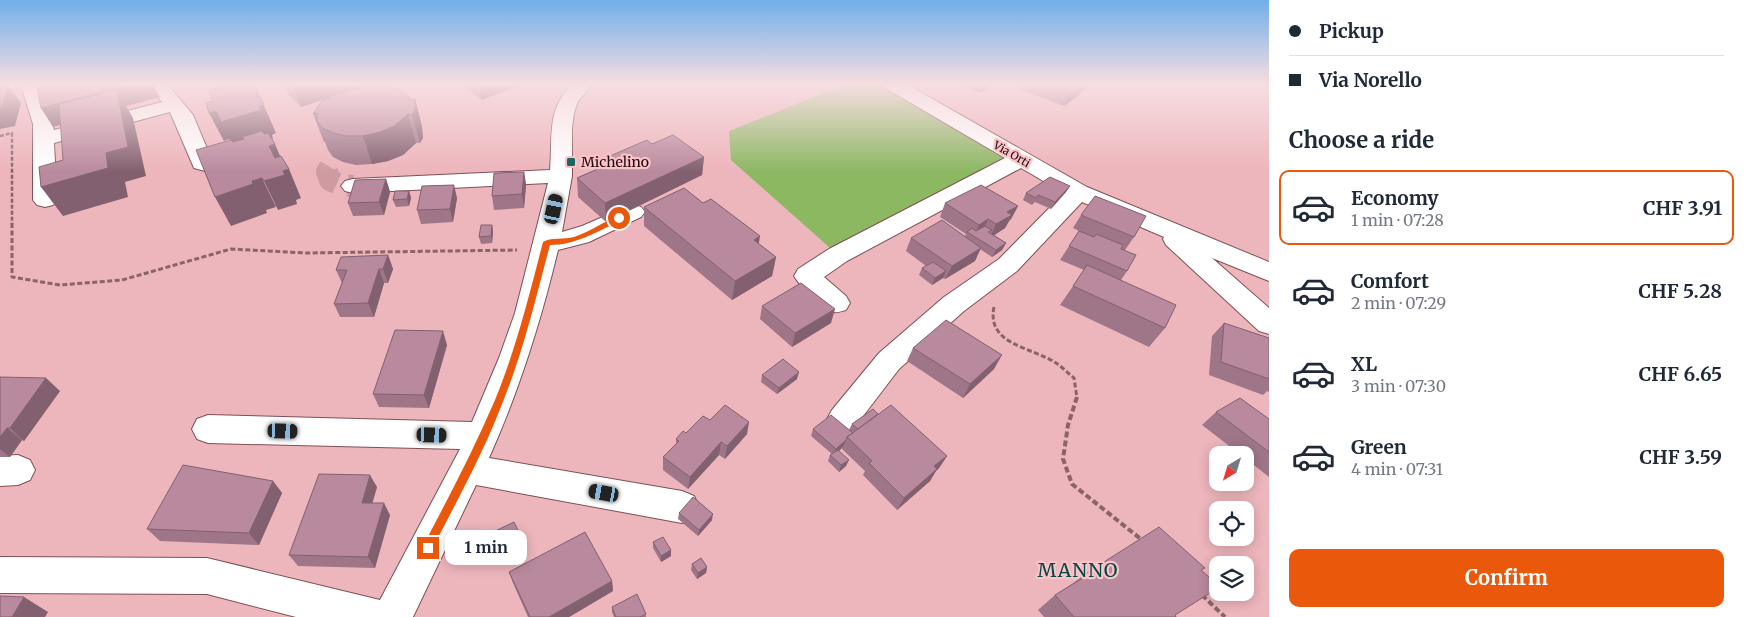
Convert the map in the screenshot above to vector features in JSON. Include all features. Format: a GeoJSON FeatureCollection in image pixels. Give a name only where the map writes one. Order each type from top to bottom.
{"type":"FeatureCollection","features":[{"type":"Feature","properties":{"kind":"street"},"geometry":{"type":"LineString","coordinates":[[40,114],[44,139],[45,200]]}},
{"type":"Feature","properties":{"kind":"street"},"geometry":{"type":"LineString","coordinates":[[44,139],[141,114]]}},
{"type":"Feature","properties":{"kind":"street"},"geometry":{"type":"LineString","coordinates":[[182,114],[202,163],[210,165],[232,159]]}},
{"type":"Feature","properties":{"kind":"street"},"geometry":{"type":"LineString","coordinates":[[392,617],[469,469],[500,399],[522,335],[546,246],[561,176],[564,114]]}},
{"type":"Feature","properties":{"kind":"street","name":"Via Orti"},"geometry":{"type":"LineString","coordinates":[[943,114],[1079,192],[1269,272]]}},
{"type":"Feature","properties":{"kind":"street"},"geometry":{"type":"LineString","coordinates":[[836,303],[807,276],[838,255],[1020,159]]}},
{"type":"Feature","properties":{"kind":"street"},"geometry":{"type":"LineString","coordinates":[[353,186],[561,176]]}},
{"type":"Feature","properties":{"kind":"street"},"geometry":{"type":"LineString","coordinates":[[843,419],[889,362],[954,304],[1001,270],[1079,192]]}},
{"type":"Feature","properties":{"kind":"street"},"geometry":{"type":"LineString","coordinates":[[546,246],[578,238],[633,212]]}},
{"type":"Feature","properties":{"kind":"street"},"geometry":{"type":"LineString","coordinates":[[1158,224],[1269,324]]}},
{"type":"Feature","properties":{"kind":"street"},"geometry":{"type":"LineString","coordinates":[[208,429],[483,436]]}},
{"type":"Feature","properties":{"kind":"street"},"geometry":{"type":"LineString","coordinates":[[469,469],[682,507]]}},
{"type":"Feature","properties":{"kind":"street"},"geometry":{"type":"LineString","coordinates":[[0,575],[207,576],[373,617]]}},
{"type":"Feature","properties":{"kind":"path"},"geometry":{"type":"LineString","coordinates":[[0,136],[12,133],[12,277],[60,285],[122,280],[231,249],[306,253],[546,246]]}},
{"type":"Feature","properties":{"kind":"path"},"geometry":{"type":"LineString","coordinates":[[1001,270],[992,317],[994,328],[1007,340],[1056,363],[1074,378],[1077,398],[1068,426],[1063,459],[1072,484],[1145,543]]}},
{"type":"Feature","properties":{"kind":"path"},"geometry":{"type":"LineString","coordinates":[[1199,592],[1225,617]]}},
{"type":"Feature","properties":{"kind":"green space"},"geometry":{"type":"Polygon","coordinates":[[[772,114],[943,114],[1020,159],[838,255],[731,160],[729,131],[772,114]]]}},
{"type":"Feature","properties":{"kind":"building"},"geometry":{"type":"Polygon","coordinates":[[[60,114],[122,114],[128,147],[106,153],[108,168],[41,187],[39,167],[63,160],[60,114]]]}},
{"type":"Feature","properties":{"kind":"building"},"geometry":{"type":"Polygon","coordinates":[[[217,114],[248,114],[221,122],[217,114]]]}},
{"type":"Feature","properties":{"kind":"building"},"geometry":{"type":"Polygon","coordinates":[[[317,114],[413,114],[408,114],[394,126],[363,136],[346,136],[333,133],[322,128],[317,121],[317,114]]]}},
{"type":"Feature","properties":{"kind":"building"},"geometry":{"type":"Polygon","coordinates":[[[262,131],[264,134],[268,133],[275,144],[269,146],[275,158],[281,156],[289,169],[283,171],[285,175],[264,181],[262,178],[252,181],[253,184],[215,197],[196,150],[231,140],[233,142],[244,139],[242,137],[262,131]]]}},
{"type":"Feature","properties":{"kind":"building"},"geometry":{"type":"Polygon","coordinates":[[[673,135],[704,157],[605,203],[577,178],[600,168],[594,163],[647,140],[652,144],[673,135]]]}},
{"type":"Feature","properties":{"kind":"building"},"geometry":{"type":"Polygon","coordinates":[[[524,172],[522,194],[492,196],[494,173],[524,172]]]}},
{"type":"Feature","properties":{"kind":"building"},"geometry":{"type":"Polygon","coordinates":[[[1050,177],[1070,186],[1055,202],[1038,195],[1036,198],[1026,193],[1050,177]]]}},
{"type":"Feature","properties":{"kind":"building"},"geometry":{"type":"Polygon","coordinates":[[[386,179],[379,202],[348,203],[355,180],[386,179]]]}},
{"type":"Feature","properties":{"kind":"building"},"geometry":{"type":"Polygon","coordinates":[[[454,185],[450,209],[417,210],[422,186],[454,185]]]}},
{"type":"Feature","properties":{"kind":"building"},"geometry":{"type":"Polygon","coordinates":[[[981,185],[1018,206],[1007,212],[1012,215],[996,224],[988,219],[979,225],[945,203],[981,185]]]}},
{"type":"Feature","properties":{"kind":"building"},"geometry":{"type":"Polygon","coordinates":[[[684,188],[703,203],[711,199],[760,236],[754,240],[776,257],[735,281],[644,207],[684,188]]]}},
{"type":"Feature","properties":{"kind":"building"},"geometry":{"type":"Polygon","coordinates":[[[395,191],[409,191],[407,199],[393,200],[395,191]]]}},
{"type":"Feature","properties":{"kind":"building"},"geometry":{"type":"Polygon","coordinates":[[[1095,196],[1146,216],[1134,237],[1081,215],[1095,196]]]}},
{"type":"Feature","properties":{"kind":"building"},"geometry":{"type":"Polygon","coordinates":[[[942,220],[981,248],[952,266],[911,238],[942,220]]]}},
{"type":"Feature","properties":{"kind":"building"},"geometry":{"type":"Polygon","coordinates":[[[481,225],[492,225],[491,236],[479,237],[481,225]]]}},
{"type":"Feature","properties":{"kind":"building"},"geometry":{"type":"Polygon","coordinates":[[[985,226],[992,230],[988,232],[1006,243],[996,250],[967,232],[972,228],[976,231],[985,226]]]}},
{"type":"Feature","properties":{"kind":"building"},"geometry":{"type":"Polygon","coordinates":[[[1079,231],[1094,237],[1096,234],[1123,245],[1121,249],[1136,255],[1127,271],[1069,246],[1079,231]]]}},
{"type":"Feature","properties":{"kind":"building"},"geometry":{"type":"Polygon","coordinates":[[[388,255],[383,269],[379,269],[368,303],[334,304],[347,270],[336,270],[341,257],[388,255]]]}},
{"type":"Feature","properties":{"kind":"building"},"geometry":{"type":"Polygon","coordinates":[[[933,262],[946,271],[935,278],[922,268],[933,262]]]}},
{"type":"Feature","properties":{"kind":"building"},"geometry":{"type":"Polygon","coordinates":[[[1087,265],[1176,305],[1165,328],[1073,286],[1087,265]]]}},
{"type":"Feature","properties":{"kind":"building"},"geometry":{"type":"Polygon","coordinates":[[[801,283],[835,309],[795,333],[762,306],[801,283]]]}},
{"type":"Feature","properties":{"kind":"building"},"geometry":{"type":"Polygon","coordinates":[[[946,320],[1002,355],[970,384],[913,348],[946,320]]]}},
{"type":"Feature","properties":{"kind":"building"},"geometry":{"type":"Polygon","coordinates":[[[1224,323],[1269,338],[1269,379],[1221,362],[1224,323]]]}},
{"type":"Feature","properties":{"kind":"building"},"geometry":{"type":"Polygon","coordinates":[[[395,330],[443,331],[424,395],[373,394],[395,330]]]}},
{"type":"Feature","properties":{"kind":"building"},"geometry":{"type":"Polygon","coordinates":[[[783,359],[799,372],[779,388],[762,375],[783,359]]]}},
{"type":"Feature","properties":{"kind":"building"},"geometry":{"type":"Polygon","coordinates":[[[0,377],[46,378],[10,428],[7,428],[0,437],[0,377]]]}},
{"type":"Feature","properties":{"kind":"building"},"geometry":{"type":"Polygon","coordinates":[[[1240,398],[1269,419],[1269,452],[1216,412],[1240,398]]]}},
{"type":"Feature","properties":{"kind":"building"},"geometry":{"type":"Polygon","coordinates":[[[725,405],[749,422],[727,446],[721,442],[690,477],[663,457],[679,441],[676,439],[683,431],[686,433],[703,416],[710,420],[725,405]]]}},
{"type":"Feature","properties":{"kind":"building"},"geometry":{"type":"Polygon","coordinates":[[[891,405],[947,456],[934,466],[937,469],[904,498],[869,463],[872,461],[847,437],[891,405]]]}},
{"type":"Feature","properties":{"kind":"building"},"geometry":{"type":"Polygon","coordinates":[[[873,409],[878,414],[858,429],[852,424],[873,409]]]}},
{"type":"Feature","properties":{"kind":"building"},"geometry":{"type":"Polygon","coordinates":[[[831,415],[853,433],[836,449],[813,429],[831,415]]]}},
{"type":"Feature","properties":{"kind":"building"},"geometry":{"type":"Polygon","coordinates":[[[838,450],[849,460],[841,465],[830,455],[838,450]]]}},
{"type":"Feature","properties":{"kind":"building"},"geometry":{"type":"Polygon","coordinates":[[[183,465],[273,481],[249,533],[147,529],[183,465]]]}},
{"type":"Feature","properties":{"kind":"building"},"geometry":{"type":"Polygon","coordinates":[[[319,474],[370,475],[362,503],[384,503],[368,557],[289,555],[319,474]]]}},
{"type":"Feature","properties":{"kind":"building"},"geometry":{"type":"Polygon","coordinates":[[[693,497],[713,514],[699,530],[679,513],[693,497]]]}},
{"type":"Feature","properties":{"kind":"building"},"geometry":{"type":"Polygon","coordinates":[[[514,522],[522,539],[489,556],[481,538],[514,522]]]}},
{"type":"Feature","properties":{"kind":"building"},"geometry":{"type":"Polygon","coordinates":[[[1159,527],[1205,568],[1201,570],[1209,577],[1209,594],[1175,615],[1176,617],[1074,617],[1055,595],[1086,576],[1085,574],[1159,527]]]}},
{"type":"Feature","properties":{"kind":"building"},"geometry":{"type":"Polygon","coordinates":[[[585,532],[612,581],[549,617],[530,617],[509,572],[585,532]]]}},
{"type":"Feature","properties":{"kind":"building"},"geometry":{"type":"Polygon","coordinates":[[[663,537],[671,550],[661,556],[653,542],[663,537]]]}},
{"type":"Feature","properties":{"kind":"building"},"geometry":{"type":"Polygon","coordinates":[[[701,558],[707,567],[698,573],[692,564],[701,558]]]}},
{"type":"Feature","properties":{"kind":"building"},"geometry":{"type":"Polygon","coordinates":[[[637,594],[646,614],[640,617],[616,617],[612,607],[637,594]]]}},
{"type":"Feature","properties":{"kind":"building"},"geometry":{"type":"Polygon","coordinates":[[[0,596],[24,597],[12,617],[0,617],[0,596]]]}},
{"type":"Feature","properties":{"kind":"tunnel"},"geometry":{"type":"LineString","coordinates":[[330,167],[327,172],[330,180],[341,185],[353,186]]}},
{"type":"Feature","properties":{"kind":"place","name":"Michelino"},"geometry":{"type":"Point","coordinates":[571,162]}},
{"type":"Feature","properties":{"kind":"district","name":"MANNO"},"geometry":{"type":"Point","coordinates":[1078,570]}},
{"type":"Feature","properties":{"kind":"route"},"geometry":{"type":"LineString","coordinates":[[428,548],[469,469],[500,399],[522,335],[547,242],[562,242],[578,238],[619,218]]}}]}
